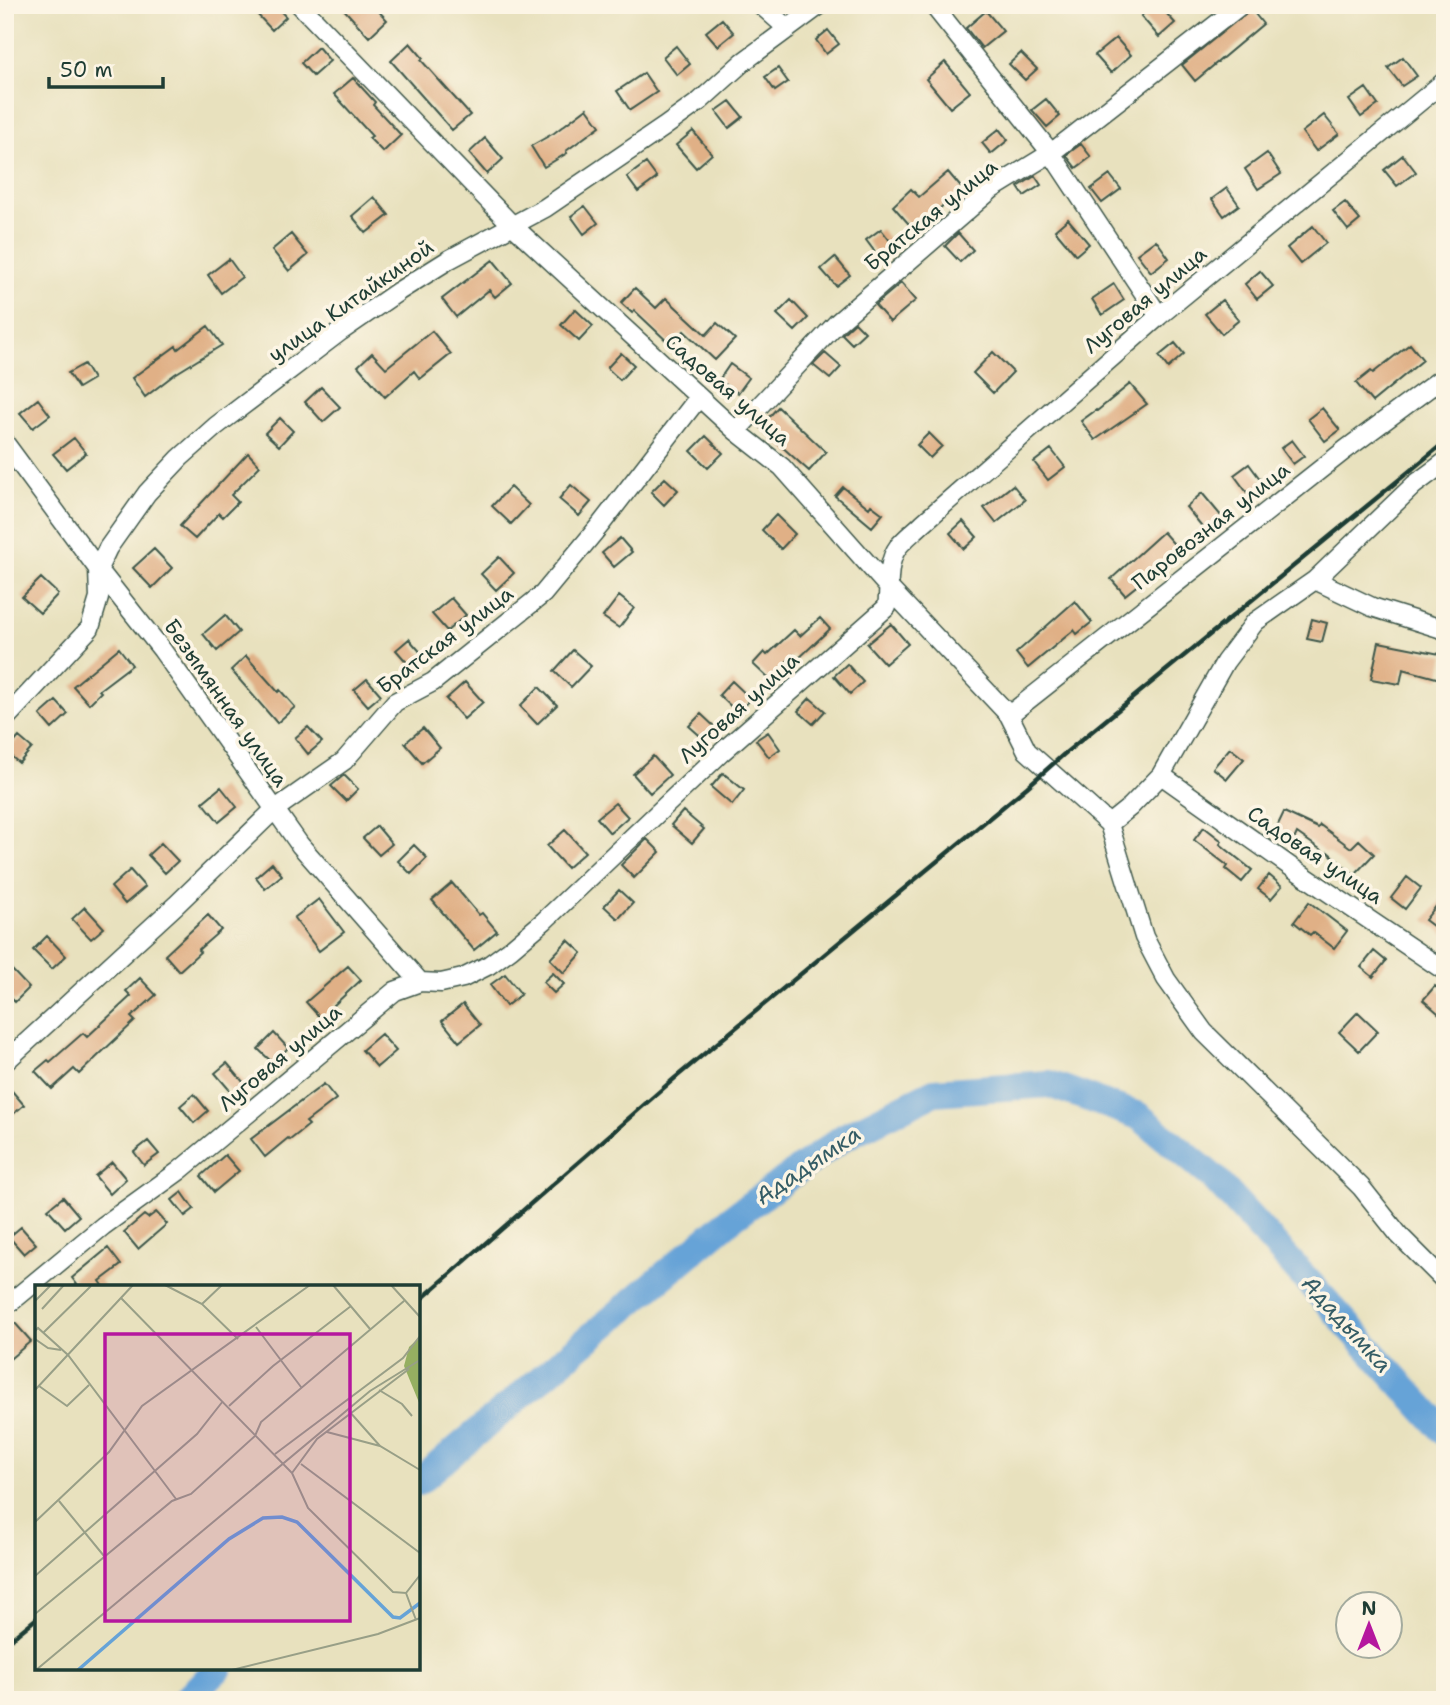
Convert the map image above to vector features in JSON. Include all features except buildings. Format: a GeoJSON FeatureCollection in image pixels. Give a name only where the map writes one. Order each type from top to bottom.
{"type":"FeatureCollection","features":[{"type":"Feature","properties":{"kind":"street","name":"Садовая улица"},"geometry":{"type":"LineString","coordinates":[[300,5],[512,225],[736,431],[782,467],[890,589],[1009,715],[1027,751],[1109,824]]}},
{"type":"Feature","properties":{"kind":"street"},"geometry":{"type":"LineString","coordinates":[[761,5],[788,29]]}},
{"type":"Feature","properties":{"kind":"street","name":"улица Китайкиной"},"geometry":{"type":"LineString","coordinates":[[5,719],[90,628],[99,598],[98,569],[108,548],[147,494],[180,458],[216,426],[341,331],[399,291],[450,259],[545,208],[664,127],[700,101],[743,62],[820,5]]}},
{"type":"Feature","properties":{"kind":"street"},"geometry":{"type":"LineString","coordinates":[[933,5],[1051,153],[1159,316]]}},
{"type":"Feature","properties":{"kind":"street","name":"Братская улица"},"geometry":{"type":"LineString","coordinates":[[736,431],[838,323],[992,189],[1051,153],[1241,5]]}},
{"type":"Feature","properties":{"kind":"street","name":"Луговая улица"},"geometry":{"type":"LineString","coordinates":[[5,1307],[103,1226],[178,1171],[395,991],[420,982],[442,983],[463,978],[489,965],[510,949],[553,912],[722,752],[887,607],[890,566],[897,548],[1159,316],[1445,81]]}},
{"type":"Feature","properties":{"kind":"street","name":"Паровозная улица"},"geometry":{"type":"LineString","coordinates":[[1009,715],[1345,450],[1445,376]]}},
{"type":"Feature","properties":{"kind":"street","name":"Братская улица"},"geometry":{"type":"LineString","coordinates":[[5,1062],[176,905],[274,810],[344,761],[395,702],[433,682],[543,594],[699,397]]}},
{"type":"Feature","properties":{"kind":"street","name":"Безымянная улица"},"geometry":{"type":"LineString","coordinates":[[5,443],[162,650],[300,845],[420,982]]}},
{"type":"Feature","properties":{"kind":"street"},"geometry":{"type":"LineString","coordinates":[[1445,462],[1414,485],[1315,580],[1255,622],[1225,662],[1161,775],[1109,824],[1144,937],[1166,979],[1205,1032],[1353,1179],[1399,1235],[1445,1281]]}},
{"type":"Feature","properties":{"kind":"street"},"geometry":{"type":"LineString","coordinates":[[1315,580],[1372,607],[1445,630]]}},
{"type":"Feature","properties":{"kind":"street","name":"Садовая улица"},"geometry":{"type":"LineString","coordinates":[[1161,775],[1445,971]]}},
{"type":"Feature","properties":{"kind":"waterway","name":"Ададымка"},"geometry":{"type":"LineString","coordinates":[[420,1480],[732,1218],[844,1137],[934,1092],[1049,1084],[1139,1116],[1214,1178],[1445,1432]]}},
{"type":"Feature","properties":{"kind":"waterway","name":"Ададымка"},"geometry":{"type":"LineString","coordinates":[[185,1700],[217,1670]]}},
{"type":"Feature","properties":{"kind":"railway"},"geometry":{"type":"LineString","coordinates":[[420,1300],[675,1078],[1445,442]]}},
{"type":"Feature","properties":{"kind":"railway"},"geometry":{"type":"LineString","coordinates":[[5,1644],[35,1620]]}}]}
